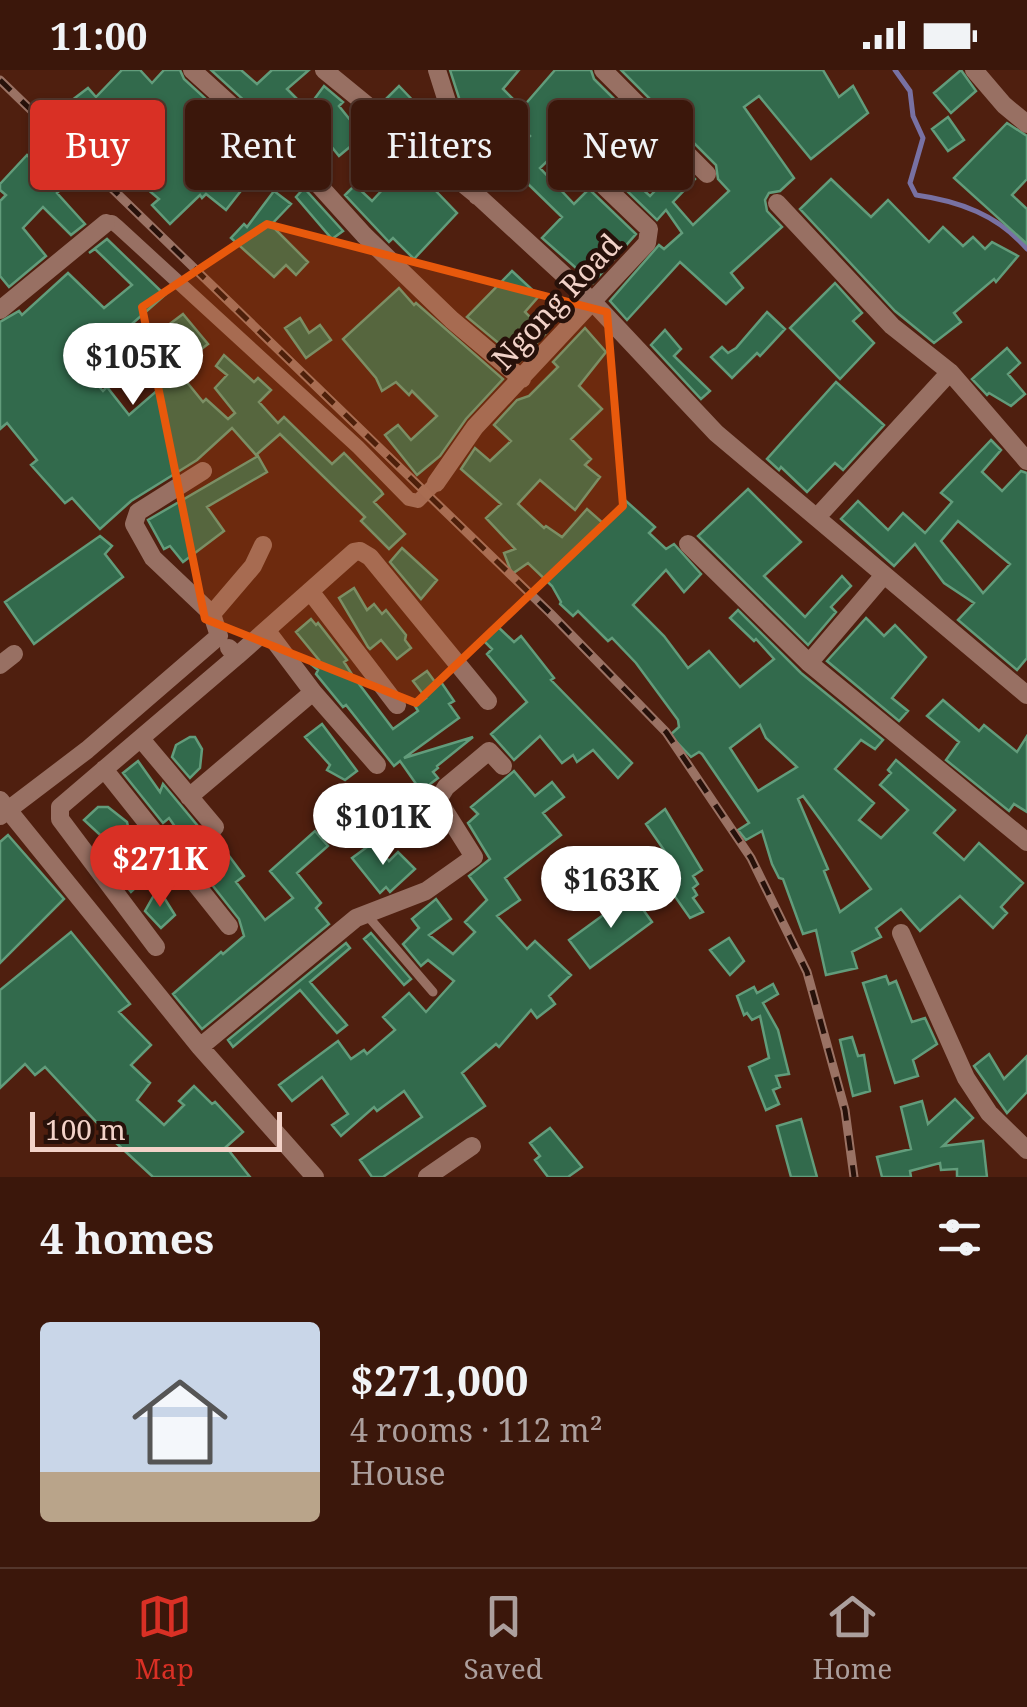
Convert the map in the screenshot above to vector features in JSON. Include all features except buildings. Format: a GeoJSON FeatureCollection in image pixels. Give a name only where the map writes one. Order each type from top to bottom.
{"type":"FeatureCollection","features":[{"type":"Feature","properties":{"kind":"street"},"geometry":{"type":"LineString","coordinates":[[192,70],[317,184],[452,320],[522,379]]}},
{"type":"Feature","properties":{"kind":"street"},"geometry":{"type":"LineString","coordinates":[[324,70],[478,196],[591,300],[716,433],[1027,695]]}},
{"type":"Feature","properties":{"kind":"street"},"geometry":{"type":"LineString","coordinates":[[437,70],[478,196]]}},
{"type":"Feature","properties":{"kind":"street"},"geometry":{"type":"LineString","coordinates":[[603,70],[707,174]]}},
{"type":"Feature","properties":{"kind":"street"},"geometry":{"type":"LineString","coordinates":[[974,70],[1004,105],[1027,124]]}},
{"type":"Feature","properties":{"kind":"street","name":"Ngong Road"},"geometry":{"type":"LineString","coordinates":[[436,483],[475,427],[647,243],[649,228],[609,190]]}},
{"type":"Feature","properties":{"kind":"street"},"geometry":{"type":"LineString","coordinates":[[777,203],[892,326],[950,372],[1027,461]]}},
{"type":"Feature","properties":{"kind":"street"},"geometry":{"type":"LineString","coordinates":[[0,310],[112,222],[358,446],[410,500],[418,500],[436,483]]}},
{"type":"Feature","properties":{"kind":"street"},"geometry":{"type":"LineString","coordinates":[[818,516],[950,372]]}},
{"type":"Feature","properties":{"kind":"street"},"geometry":{"type":"LineString","coordinates":[[202,470],[138,512],[134,524],[153,558],[212,614],[219,636],[238,656]]}},
{"type":"Feature","properties":{"kind":"street"},"geometry":{"type":"LineString","coordinates":[[688,544],[810,663],[1027,842]]}},
{"type":"Feature","properties":{"kind":"street"},"geometry":{"type":"LineString","coordinates":[[212,614],[253,566],[263,546]]}},
{"type":"Feature","properties":{"kind":"street"},"geometry":{"type":"LineString","coordinates":[[156,948],[60,819],[60,807],[354,552],[366,553],[488,702]]}},
{"type":"Feature","properties":{"kind":"street"},"geometry":{"type":"LineString","coordinates":[[810,663],[884,575]]}},
{"type":"Feature","properties":{"kind":"street"},"geometry":{"type":"LineString","coordinates":[[310,591],[397,705]]}},
{"type":"Feature","properties":{"kind":"street"},"geometry":{"type":"LineString","coordinates":[[267,631],[377,766]]}},
{"type":"Feature","properties":{"kind":"street"},"geometry":{"type":"LineString","coordinates":[[219,636],[87,750],[2,809],[200,1047],[315,1177]]}},
{"type":"Feature","properties":{"kind":"street"},"geometry":{"type":"LineString","coordinates":[[190,797],[313,692]]}},
{"type":"Feature","properties":{"kind":"street"},"geometry":{"type":"LineString","coordinates":[[141,738],[215,827],[176,859]]}},
{"type":"Feature","properties":{"kind":"street"},"geometry":{"type":"LineString","coordinates":[[200,1047],[303,960],[366,914],[426,892],[474,857],[438,800],[446,787],[488,750],[503,766]]}},
{"type":"Feature","properties":{"kind":"street"},"geometry":{"type":"LineString","coordinates":[[104,768],[228,926]]}},
{"type":"Feature","properties":{"kind":"street"},"geometry":{"type":"LineString","coordinates":[[901,933],[966,1078],[989,1114],[1027,1150]]}},
{"type":"Feature","properties":{"kind":"street"},"geometry":{"type":"LineString","coordinates":[[427,1177],[472,1146]]}},
{"type":"Feature","properties":{"kind":"lane"},"geometry":{"type":"LineString","coordinates":[[366,914],[433,992]]}},
{"type":"Feature","properties":{"kind":"highlighted area"},"geometry":{"type":"Polygon","coordinates":[[[267,224],[607,312],[623,506],[416,703],[205,619],[142,307],[267,224]]]}},
{"type":"Feature","properties":{"kind":"waterway"},"geometry":{"type":"LineString","coordinates":[[895,70],[910,91],[913,116],[923,138],[910,183],[916,195],[977,212],[1003,227],[1027,249]]}},
{"type":"Feature","properties":{"kind":"railway"},"geometry":{"type":"LineString","coordinates":[[0,80],[550,613],[666,732],[751,858],[807,972],[845,1110],[854,1177]]}}]}
